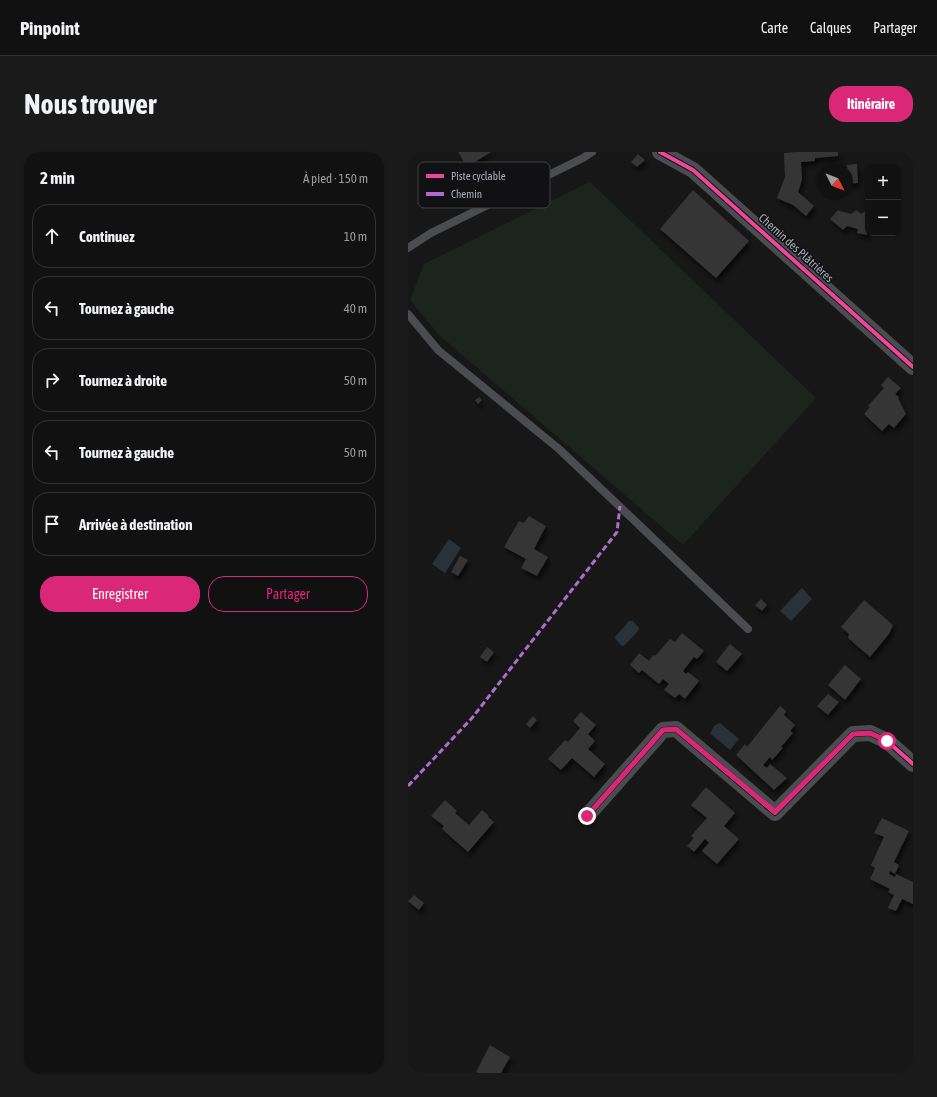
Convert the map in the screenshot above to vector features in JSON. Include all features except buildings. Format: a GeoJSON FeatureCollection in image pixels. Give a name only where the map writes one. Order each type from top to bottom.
{"type":"FeatureCollection","features":[{"type":"Feature","properties":{"kind":"street","name":"Chemin des Plâtrières"},"geometry":{"type":"LineString","coordinates":[[660,152],[693,170],[913,367]]}},
{"type":"Feature","properties":{"kind":"street"},"geometry":{"type":"LineString","coordinates":[[587,816],[663,730],[676,729],[775,812],[853,734],[870,733],[887,741],[913,764]]}},
{"type":"Feature","properties":{"kind":"lane"},"geometry":{"type":"LineString","coordinates":[[550,174],[592,152]]}},
{"type":"Feature","properties":{"kind":"lane"},"geometry":{"type":"LineString","coordinates":[[408,248],[431,233],[482,208]]}},
{"type":"Feature","properties":{"kind":"lane"},"geometry":{"type":"LineString","coordinates":[[408,314],[438,350],[559,450],[748,629]]}},
{"type":"Feature","properties":{"kind":"shaded area"},"geometry":{"type":"Polygon","coordinates":[[[590,182],[816,398],[683,545],[439,335],[410,300],[424,264],[537,208],[550,208],[550,202],[590,182]]]}},
{"type":"Feature","properties":{"kind":"shaded area"},"geometry":{"type":"Polygon","coordinates":[[[449,539],[461,548],[445,573],[432,564],[449,539]]]}},
{"type":"Feature","properties":{"kind":"shaded area"},"geometry":{"type":"Polygon","coordinates":[[[802,588],[812,599],[791,621],[780,611],[802,588]]]}},
{"type":"Feature","properties":{"kind":"shaded area"},"geometry":{"type":"Polygon","coordinates":[[[629,621],[633,621],[639,628],[625,645],[622,646],[615,637],[629,621]]]}},
{"type":"Feature","properties":{"kind":"shaded area"},"geometry":{"type":"Polygon","coordinates":[[[720,723],[739,739],[730,750],[711,734],[716,724],[720,723]]]}},
{"type":"Feature","properties":{"kind":"marked path"},"geometry":{"type":"LineString","coordinates":[[408,786],[472,718],[617,532],[620,506]]}},
{"type":"Feature","properties":{"kind":"cycle path"},"geometry":{"type":"LineString","coordinates":[[660,152],[693,170],[913,367]]}},
{"type":"Feature","properties":{"kind":"cycle path"},"geometry":{"type":"LineString","coordinates":[[587,816],[663,730],[676,729],[775,813],[853,734],[870,733],[887,741],[913,764]]}},
{"type":"Feature","properties":{"kind":"route"},"geometry":{"type":"LineString","coordinates":[[587,816],[663,730],[676,729],[775,812],[853,734],[870,733],[887,741]]}}]}
